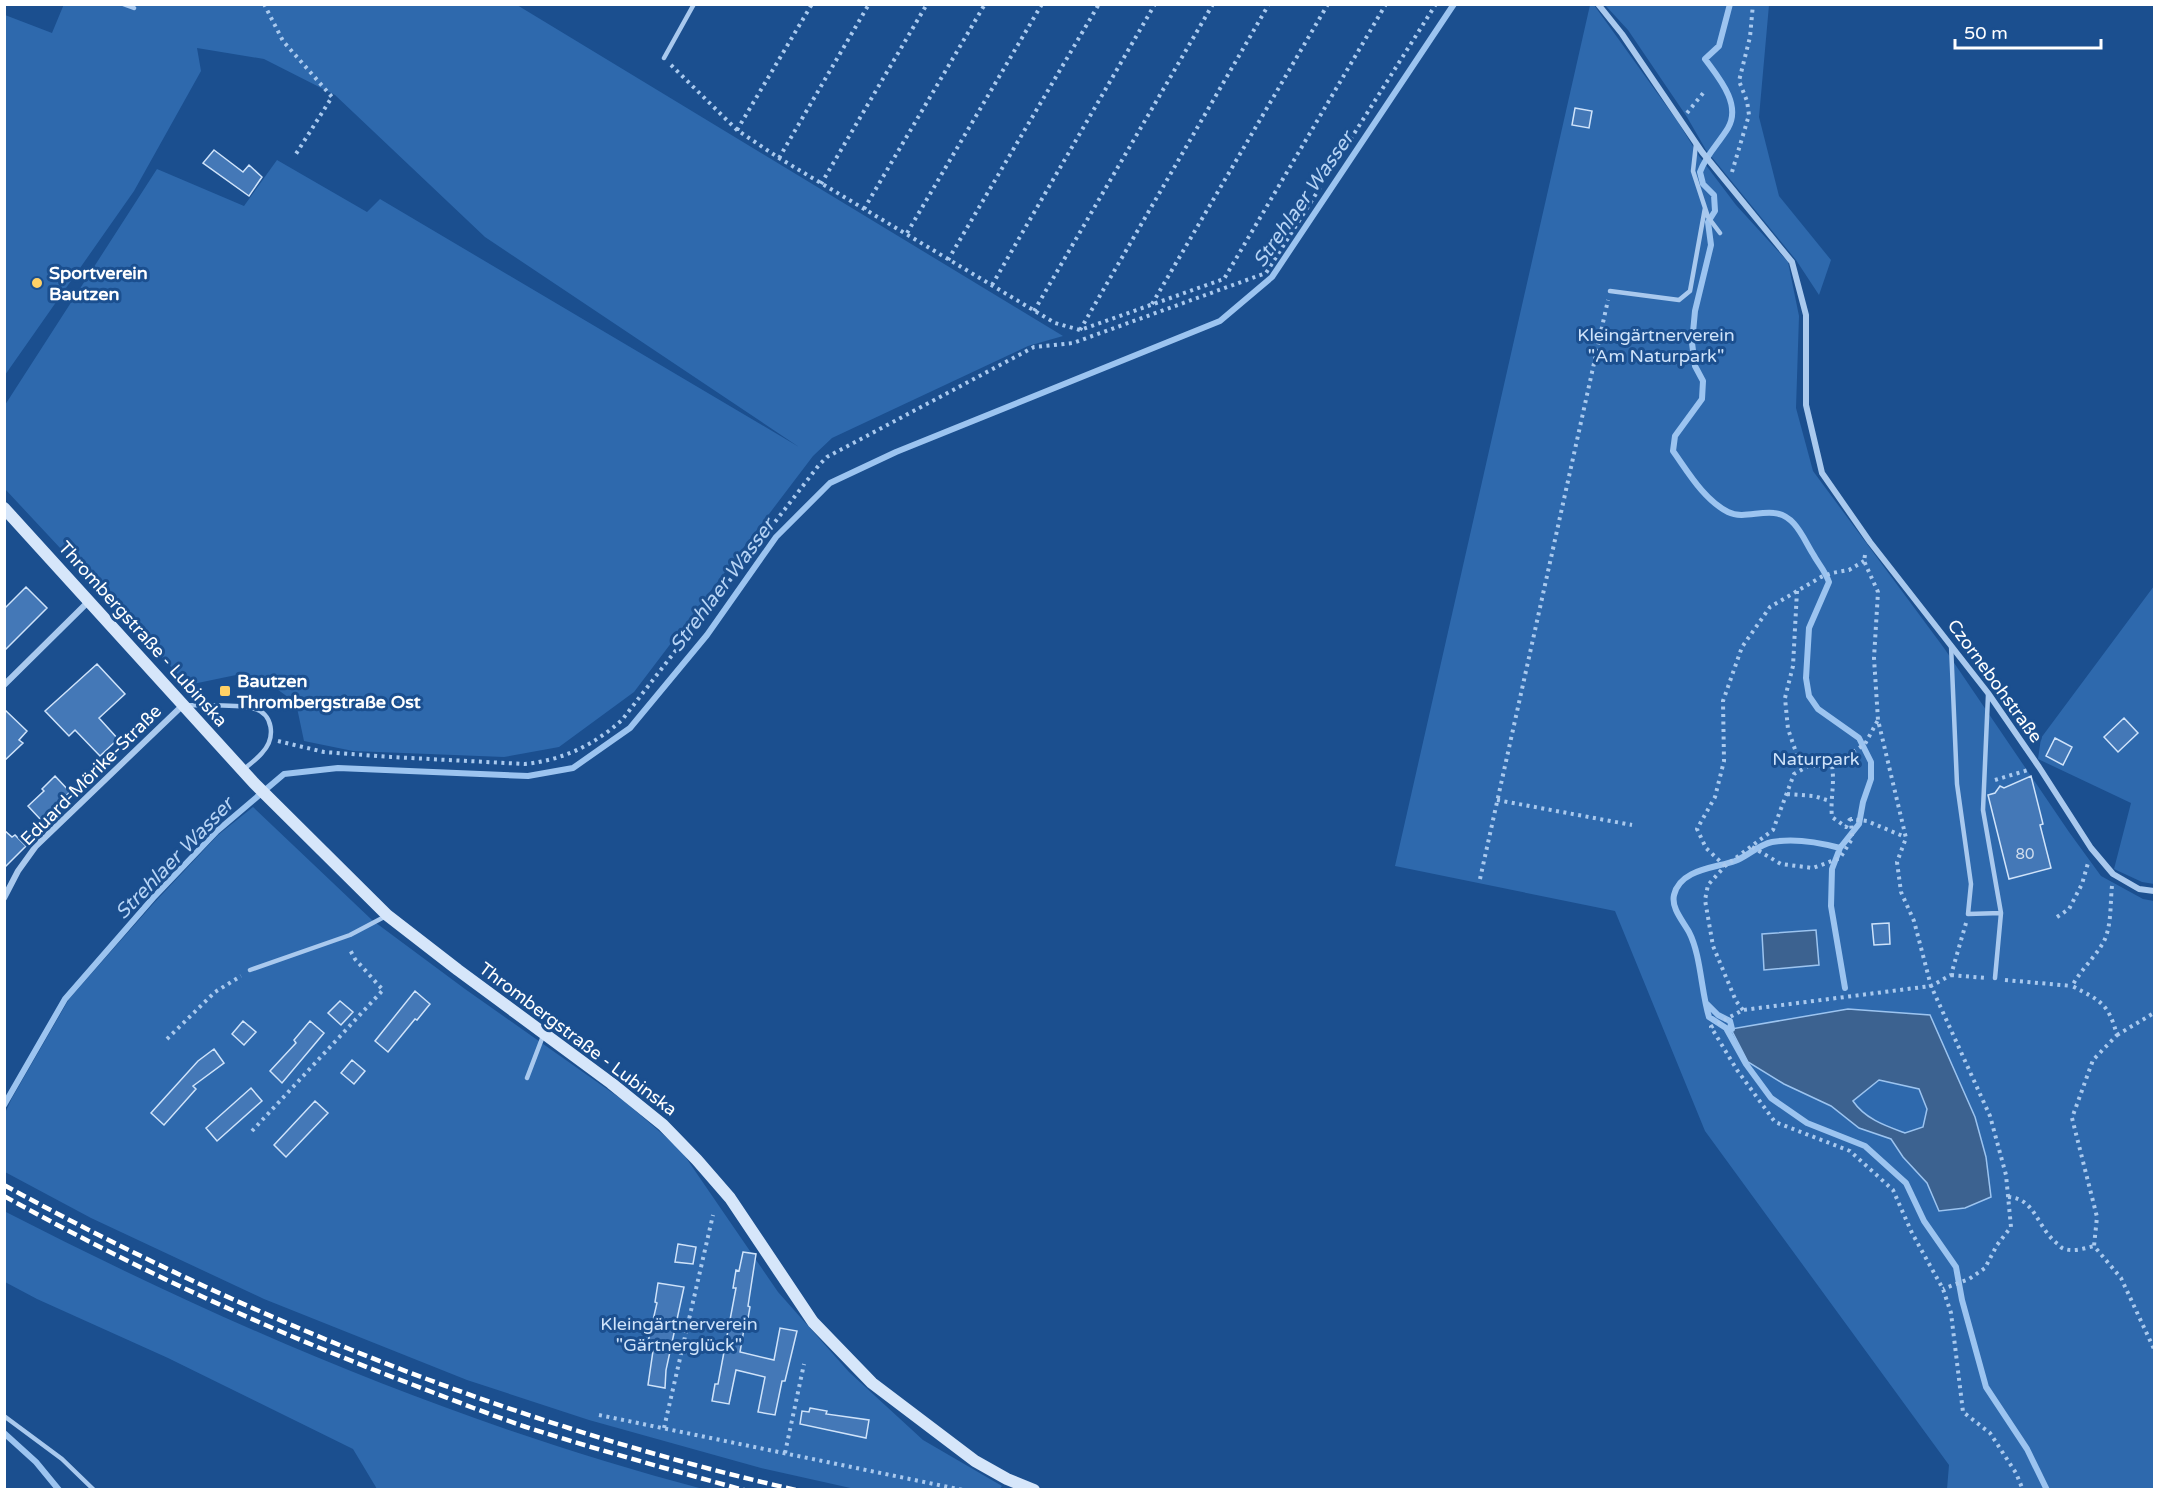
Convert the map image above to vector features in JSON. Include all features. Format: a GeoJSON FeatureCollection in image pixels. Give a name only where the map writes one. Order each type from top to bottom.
{"type":"FeatureCollection","features":[{"type":"Feature","properties":{"kind":"street"},"geometry":{"type":"LineString","coordinates":[[1598,4],[1622,34],[1696,144],[1726,183]]}},
{"type":"Feature","properties":{"kind":"street","name":"Czornebohstraße"},"geometry":{"type":"LineString","coordinates":[[1726,183],[1792,262],[1806,315],[1806,405],[1822,473],[1870,542],[1988,693],[2091,848],[2113,874],[2139,889],[2154,891]]}},
{"type":"Feature","properties":{"kind":"street","name":"Thrombergstraße - Lubinska"},"geometry":{"type":"LineString","coordinates":[[4,508],[242,771],[387,915],[611,1083],[663,1125],[730,1198],[813,1322],[872,1383],[975,1461],[1007,1479],[1034,1490]]}},
{"type":"Feature","properties":{"kind":"street"},"geometry":{"type":"LineString","coordinates":[[4,685],[89,600]]}},
{"type":"Feature","properties":{"kind":"street","name":"Eduard-Mörike-Straße"},"geometry":{"type":"LineString","coordinates":[[4,898],[36,846],[183,705]]}},
{"type":"Feature","properties":{"kind":"lane"},"geometry":{"type":"LineString","coordinates":[[123,4],[134,8]]}},
{"type":"Feature","properties":{"kind":"lane"},"geometry":{"type":"LineString","coordinates":[[664,58],[694,4]]}},
{"type":"Feature","properties":{"kind":"lane"},"geometry":{"type":"LineString","coordinates":[[1696,144],[1693,171],[1705,208],[1720,233]]}},
{"type":"Feature","properties":{"kind":"lane"},"geometry":{"type":"LineString","coordinates":[[1610,291],[1679,300],[1690,291],[1705,208]]}},
{"type":"Feature","properties":{"kind":"lane"},"geometry":{"type":"LineString","coordinates":[[1951,645],[1957,784],[1971,885],[1968,914],[2001,913]]}},
{"type":"Feature","properties":{"kind":"lane"},"geometry":{"type":"LineString","coordinates":[[1988,693],[1983,810],[2001,913],[1995,978]]}},
{"type":"Feature","properties":{"kind":"lane"},"geometry":{"type":"LineString","coordinates":[[183,705],[252,708],[268,718],[271,725],[270,739],[264,752],[242,771]]}},
{"type":"Feature","properties":{"kind":"lane"},"geometry":{"type":"LineString","coordinates":[[250,970],[350,935],[387,915]]}},
{"type":"Feature","properties":{"kind":"lane"},"geometry":{"type":"LineString","coordinates":[[527,1078],[544,1033]]}},
{"type":"Feature","properties":{"kind":"lane"},"geometry":{"type":"LineString","coordinates":[[4,1416],[62,1459],[94,1490]]}},
{"type":"Feature","properties":{"kind":"path"},"geometry":{"type":"LineString","coordinates":[[264,4],[283,41],[332,97],[294,157]]}},
{"type":"Feature","properties":{"kind":"path"},"geometry":{"type":"LineString","coordinates":[[737,130],[812,4]]}},
{"type":"Feature","properties":{"kind":"path"},"geometry":{"type":"LineString","coordinates":[[779,158],[869,4]]}},
{"type":"Feature","properties":{"kind":"path"},"geometry":{"type":"LineString","coordinates":[[821,184],[927,4]]}},
{"type":"Feature","properties":{"kind":"path"},"geometry":{"type":"LineString","coordinates":[[864,209],[985,4]]}},
{"type":"Feature","properties":{"kind":"path"},"geometry":{"type":"LineString","coordinates":[[907,233],[1042,4]]}},
{"type":"Feature","properties":{"kind":"path"},"geometry":{"type":"LineString","coordinates":[[948,260],[1099,4]]}},
{"type":"Feature","properties":{"kind":"path"},"geometry":{"type":"LineString","coordinates":[[992,285],[1155,4]]}},
{"type":"Feature","properties":{"kind":"path"},"geometry":{"type":"LineString","coordinates":[[1034,311],[1213,4]]}},
{"type":"Feature","properties":{"kind":"path"},"geometry":{"type":"LineString","coordinates":[[1080,330],[1269,4]]}},
{"type":"Feature","properties":{"kind":"path"},"geometry":{"type":"LineString","coordinates":[[1152,305],[1328,4]]}},
{"type":"Feature","properties":{"kind":"path"},"geometry":{"type":"LineString","coordinates":[[664,58],[737,130],[779,158],[1034,311],[1055,323],[1080,330],[1224,279],[1386,4]]}},
{"type":"Feature","properties":{"kind":"path"},"geometry":{"type":"LineString","coordinates":[[270,739],[324,752],[525,764],[562,757],[595,741],[622,720],[811,474],[827,457],[1034,347],[1073,343],[1266,273],[1436,4]]}},
{"type":"Feature","properties":{"kind":"path"},"geometry":{"type":"LineString","coordinates":[[1726,183],[1735,167],[1744,135],[1744,126],[1749,115],[1747,101],[1739,81],[1750,37],[1753,4]]}},
{"type":"Feature","properties":{"kind":"path"},"geometry":{"type":"LineString","coordinates":[[1681,120],[1704,92]]}},
{"type":"Feature","properties":{"kind":"path"},"geometry":{"type":"LineString","coordinates":[[1480,879],[1610,291]]}},
{"type":"Feature","properties":{"kind":"path"},"geometry":{"type":"LineString","coordinates":[[1870,542],[1866,546],[1864,561],[1878,592],[1874,657],[1878,720],[1906,838],[1897,862],[1901,892],[1914,921],[1931,986],[1990,1116],[2006,1175],[2011,1227],[1997,1245],[1985,1268],[1969,1279],[1943,1289]]}},
{"type":"Feature","properties":{"kind":"path"},"geometry":{"type":"LineString","coordinates":[[1725,866],[1706,848],[1697,829],[1715,797],[1722,770],[1724,761],[1723,701],[1742,647],[1770,607],[1821,577],[1849,570],[1864,561]]}},
{"type":"Feature","properties":{"kind":"path"},"geometry":{"type":"LineString","coordinates":[[1797,590],[1793,666],[1785,698],[1788,729],[1799,760],[1808,766]]}},
{"type":"Feature","properties":{"kind":"path"},"geometry":{"type":"LineString","coordinates":[[1743,1010],[1736,1001],[1713,946],[1705,900],[1708,885],[1725,866],[1773,830],[1794,774],[1808,766],[1832,766],[1865,744],[1878,720]]}},
{"type":"Feature","properties":{"kind":"path"},"geometry":{"type":"LineString","coordinates":[[1832,766],[1835,783],[1830,801],[1832,817],[1846,826],[1851,819]]}},
{"type":"Feature","properties":{"kind":"path"},"geometry":{"type":"LineString","coordinates":[[1983,785],[2039,767]]}},
{"type":"Feature","properties":{"kind":"path"},"geometry":{"type":"LineString","coordinates":[[1786,794],[1814,796],[1830,801]]}},
{"type":"Feature","properties":{"kind":"path"},"geometry":{"type":"LineString","coordinates":[[1497,800],[1632,825]]}},
{"type":"Feature","properties":{"kind":"path"},"geometry":{"type":"LineString","coordinates":[[1851,819],[1867,820],[1906,838]]}},
{"type":"Feature","properties":{"kind":"path"},"geometry":{"type":"LineString","coordinates":[[1752,847],[1781,864],[1813,868],[1840,858],[1852,839],[1851,819]]}},
{"type":"Feature","properties":{"kind":"path"},"geometry":{"type":"LineString","coordinates":[[2057,917],[2069,909],[2082,884],[2091,848]]}},
{"type":"Feature","properties":{"kind":"path"},"geometry":{"type":"LineString","coordinates":[[2072,986],[2079,973],[2104,941],[2109,925],[2113,874]]}},
{"type":"Feature","properties":{"kind":"path"},"geometry":{"type":"LineString","coordinates":[[1951,975],[1968,914]]}},
{"type":"Feature","properties":{"kind":"path"},"geometry":{"type":"LineString","coordinates":[[252,1131],[383,990],[355,959],[348,945],[350,935]]}},
{"type":"Feature","properties":{"kind":"path"},"geometry":{"type":"LineString","coordinates":[[167,1039],[215,992],[250,970]]}},
{"type":"Feature","properties":{"kind":"path"},"geometry":{"type":"LineString","coordinates":[[2023,1490],[2016,1473],[1990,1433],[1963,1412],[1951,1313],[1943,1289],[1912,1233],[1893,1190],[1850,1151],[1776,1122],[1731,1060],[1712,1027],[1731,1014],[1743,1010],[1931,986],[1951,975],[2072,986],[2099,1000],[2111,1016],[2117,1035]]}},
{"type":"Feature","properties":{"kind":"path"},"geometry":{"type":"LineString","coordinates":[[2154,1013],[2117,1035],[2093,1060],[2072,1118],[2097,1217],[2094,1246],[2121,1278],[2154,1349]]}},
{"type":"Feature","properties":{"kind":"path"},"geometry":{"type":"LineString","coordinates":[[2008,1197],[2017,1197],[2031,1206],[2051,1239],[2065,1249],[2094,1246]]}},
{"type":"Feature","properties":{"kind":"path"},"geometry":{"type":"LineString","coordinates":[[664,1428],[713,1215]]}},
{"type":"Feature","properties":{"kind":"path"},"geometry":{"type":"LineString","coordinates":[[785,1453],[804,1364]]}},
{"type":"Feature","properties":{"kind":"path"},"geometry":{"type":"LineString","coordinates":[[599,1415],[963,1490]]}},
{"type":"Feature","properties":{"kind":"green space"},"geometry":{"type":"Polygon","coordinates":[[[64,4],[517,5],[1063,336],[1028,346],[832,438],[813,456],[634,692],[559,747],[504,757],[353,751],[304,741],[296,703],[266,681],[236,675],[188,685],[5,489],[5,405],[157,169],[244,206],[277,160],[367,212],[380,199],[799,447],[485,237],[335,95],[264,59],[197,48],[201,71],[134,191],[5,375],[5,15],[52,33],[64,4]]]}},
{"type":"Feature","properties":{"kind":"green space","name":"Naturpark"},"geometry":{"type":"Polygon","coordinates":[[[1590,5],[1594,5],[1678,122],[1699,156],[1736,205],[1788,262],[1799,316],[1796,408],[1813,471],[1944,648],[2101,876],[2143,899],[2154,901],[2154,1489],[1947,1489],[1949,1465],[1705,1131],[1615,911],[1395,866],[1590,5]],[[1930,1016],[1748,1062],[1784,1084],[1831,1106],[1859,1128],[1891,1139],[1903,1157],[1927,1183],[1939,1211],[1986,1157],[1975,1117],[1930,1016]]]}},
{"type":"Feature","properties":{"kind":"green space"},"geometry":{"type":"Polygon","coordinates":[[[1605,5],[1769,5],[1759,117],[1779,196],[1831,260],[1819,295],[1796,260],[1706,150],[1687,117],[1628,30],[1605,5]]]}},
{"type":"Feature","properties":{"kind":"green space"},"geometry":{"type":"Polygon","coordinates":[[[2154,586],[2154,884],[2142,882],[2114,869],[2131,803],[2038,759],[2041,738],[2154,586]]]}},
{"type":"Feature","properties":{"kind":"green space","name":"Kleingärtnerverein \"Gärtnerglück\""},"geometry":{"type":"Polygon","coordinates":[[[253,807],[372,920],[624,1101],[680,1149],[778,1292],[849,1372],[923,1440],[1002,1486],[999,1490],[855,1489],[761,1468],[589,1420],[467,1380],[264,1299],[91,1218],[5,1172],[4,1115],[69,999],[218,835],[253,807]]]}},
{"type":"Feature","properties":{"kind":"green space"},"geometry":{"type":"Polygon","coordinates":[[[1879,1080],[1919,1089],[1927,1109],[1923,1127],[1906,1133],[1877,1121],[1858,1107],[1853,1101],[1879,1080]]]}},
{"type":"Feature","properties":{"kind":"green space"},"geometry":{"type":"Polygon","coordinates":[[[4,1211],[174,1294],[346,1369],[522,1434],[703,1489],[377,1489],[353,1449],[168,1358],[37,1299],[5,1282],[4,1211]]]}},
{"type":"Feature","properties":{"kind":"shaded area"},"geometry":{"type":"Polygon","coordinates":[[[1816,930],[1819,965],[1764,970],[1762,934],[1816,930]]]}},
{"type":"Feature","properties":{"kind":"shaded area"},"geometry":{"type":"Polygon","coordinates":[[[1848,1009],[1930,1015],[1975,1117],[1986,1157],[1991,1197],[1965,1208],[1939,1211],[1927,1183],[1903,1157],[1891,1139],[1859,1128],[1831,1106],[1784,1084],[1748,1062],[1731,1029],[1848,1009]],[[1879,1080],[1853,1101],[1864,1113],[1883,1125],[1905,1133],[1923,1127],[1927,1109],[1919,1089],[1879,1080]]]}},
{"type":"Feature","properties":{"kind":"building"},"geometry":{"type":"Polygon","coordinates":[[[1575,108],[1592,111],[1589,128],[1572,125],[1575,108]]]}},
{"type":"Feature","properties":{"kind":"building"},"geometry":{"type":"Polygon","coordinates":[[[214,150],[243,172],[249,165],[262,177],[249,196],[203,163],[214,150]]]}},
{"type":"Feature","properties":{"kind":"building"},"geometry":{"type":"Polygon","coordinates":[[[26,587],[47,608],[4,651],[4,609],[26,587]]]}},
{"type":"Feature","properties":{"kind":"building"},"geometry":{"type":"Polygon","coordinates":[[[97,664],[125,694],[99,718],[118,739],[100,756],[75,730],[69,736],[45,711],[97,664]]]}},
{"type":"Feature","properties":{"kind":"building"},"geometry":{"type":"Polygon","coordinates":[[[4,709],[27,731],[19,740],[23,743],[4,761],[4,709]]]}},
{"type":"Feature","properties":{"kind":"building"},"geometry":{"type":"Polygon","coordinates":[[[2124,718],[2138,733],[2118,752],[2104,737],[2124,718]]]}},
{"type":"Feature","properties":{"kind":"building"},"geometry":{"type":"Polygon","coordinates":[[[2055,738],[2072,747],[2063,765],[2046,756],[2055,738]]]}},
{"type":"Feature","properties":{"kind":"building"},"geometry":{"type":"Polygon","coordinates":[[[55,776],[70,792],[41,820],[28,806],[44,791],[42,789],[55,776]]]}},
{"type":"Feature","properties":{"kind":"building"},"geometry":{"type":"Polygon","coordinates":[[[2031,776],[2051,868],[2009,879],[1988,795],[1995,793],[2000,786],[2004,788],[2031,776]]]}},
{"type":"Feature","properties":{"kind":"building"},"geometry":{"type":"Polygon","coordinates":[[[4,830],[12,837],[15,835],[26,846],[4,868],[4,830]]]}},
{"type":"Feature","properties":{"kind":"building"},"geometry":{"type":"Polygon","coordinates":[[[1889,923],[1890,944],[1874,945],[1872,924],[1889,923]]]}},
{"type":"Feature","properties":{"kind":"building"},"geometry":{"type":"Polygon","coordinates":[[[415,991],[430,1004],[388,1052],[375,1041],[415,991]]]}},
{"type":"Feature","properties":{"kind":"building"},"geometry":{"type":"Polygon","coordinates":[[[340,1001],[353,1012],[341,1025],[328,1013],[340,1001]]]}},
{"type":"Feature","properties":{"kind":"building"},"geometry":{"type":"Polygon","coordinates":[[[243,1021],[256,1032],[244,1045],[232,1034],[243,1021]]]}},
{"type":"Feature","properties":{"kind":"building"},"geometry":{"type":"Polygon","coordinates":[[[310,1021],[324,1033],[282,1083],[270,1071],[296,1043],[294,1040],[310,1021]]]}},
{"type":"Feature","properties":{"kind":"building"},"geometry":{"type":"Polygon","coordinates":[[[214,1049],[224,1063],[193,1086],[196,1089],[164,1125],[151,1113],[198,1061],[214,1049]]]}},
{"type":"Feature","properties":{"kind":"building"},"geometry":{"type":"Polygon","coordinates":[[[352,1060],[365,1071],[354,1084],[341,1073],[352,1060]]]}},
{"type":"Feature","properties":{"kind":"building"},"geometry":{"type":"Polygon","coordinates":[[[251,1088],[262,1101],[217,1141],[206,1128],[251,1088]]]}},
{"type":"Feature","properties":{"kind":"building"},"geometry":{"type":"Polygon","coordinates":[[[315,1101],[328,1113],[286,1157],[274,1145],[315,1101]]]}},
{"type":"Feature","properties":{"kind":"building"},"geometry":{"type":"Polygon","coordinates":[[[678,1244],[696,1247],[693,1264],[675,1262],[678,1244]]]}},
{"type":"Feature","properties":{"kind":"building"},"geometry":{"type":"Polygon","coordinates":[[[743,1252],[756,1254],[748,1306],[750,1307],[740,1352],[774,1360],[780,1328],[797,1331],[785,1381],[782,1381],[775,1415],[758,1412],[765,1377],[736,1370],[729,1404],[712,1401],[715,1384],[718,1384],[736,1288],[733,1288],[736,1270],[739,1271],[743,1252]]]}},
{"type":"Feature","properties":{"kind":"building"},"geometry":{"type":"Polygon","coordinates":[[[658,1283],[684,1287],[666,1370],[665,1388],[648,1385],[654,1344],[648,1342],[657,1303],[655,1302],[658,1283]]]}},
{"type":"Feature","properties":{"kind":"building"},"geometry":{"type":"Polygon","coordinates":[[[810,1408],[827,1411],[826,1414],[869,1420],[866,1438],[800,1424],[802,1411],[809,1412],[810,1408]]]}},
{"type":"Feature","properties":{"kind":"waterway","name":"Strehlaer Wasser"},"geometry":{"type":"LineString","coordinates":[[4,1105],[65,999],[153,898],[217,831],[284,774],[338,768],[528,776],[573,768],[630,728],[707,635],[776,537],[830,483],[896,452],[1220,321],[1272,277],[1454,4]]}},
{"type":"Feature","properties":{"kind":"waterway"},"geometry":{"type":"LineString","coordinates":[[1730,4],[1719,46],[1705,59],[1727,91],[1732,119],[1700,172],[1703,184],[1714,195],[1715,211],[1708,222],[1711,245],[1695,311],[1692,343],[1695,366],[1703,381],[1702,399],[1675,436],[1673,451],[1704,493],[1719,507],[1739,515],[1774,513],[1788,518],[1802,535],[1829,582],[1809,628],[1806,678],[1809,696],[1818,709],[1859,738],[1871,762],[1871,779],[1863,802],[1859,824],[1840,848],[1832,869],[1831,906],[1845,988]]}},
{"type":"Feature","properties":{"kind":"waterway"},"geometry":{"type":"LineString","coordinates":[[1840,848],[1806,841],[1772,842],[1735,861],[1699,871],[1683,880],[1678,886],[1674,895],[1674,905],[1693,941],[1709,1017],[1726,1028],[1746,1064],[1771,1098],[1807,1123],[1865,1146],[1906,1183],[1924,1221],[1956,1267],[1962,1300],[1986,1387],[2027,1449],[2047,1490]]}},
{"type":"Feature","properties":{"kind":"waterway"},"geometry":{"type":"LineString","coordinates":[[1706,1003],[1718,1015],[1730,1021],[1732,1029],[1726,1028]]}},
{"type":"Feature","properties":{"kind":"waterway"},"geometry":{"type":"LineString","coordinates":[[4,1433],[36,1462],[59,1490]]}},
{"type":"Feature","properties":{"kind":"railway"},"geometry":{"type":"LineString","coordinates":[[4,1185],[98,1235],[194,1281],[291,1325],[390,1365],[490,1402],[591,1435],[796,1490]]}},
{"type":"Feature","properties":{"kind":"railway"},"geometry":{"type":"LineString","coordinates":[[4,1196],[147,1271],[345,1358],[526,1427],[744,1490]]}},
{"type":"Feature","properties":{"kind":"place","name":"Sportverein Bautzen"},"geometry":{"type":"Point","coordinates":[37,283]}},
{"type":"Feature","properties":{"kind":"place","name":"Bautzen Thrombergstraße Ost"},"geometry":{"type":"Point","coordinates":[225,691]}},
{"type":"Feature","properties":{"kind":"park label","name":"Kleingärtnerverein \"Am Naturpark\""},"geometry":{"type":"Point","coordinates":[1656,345]}}]}
